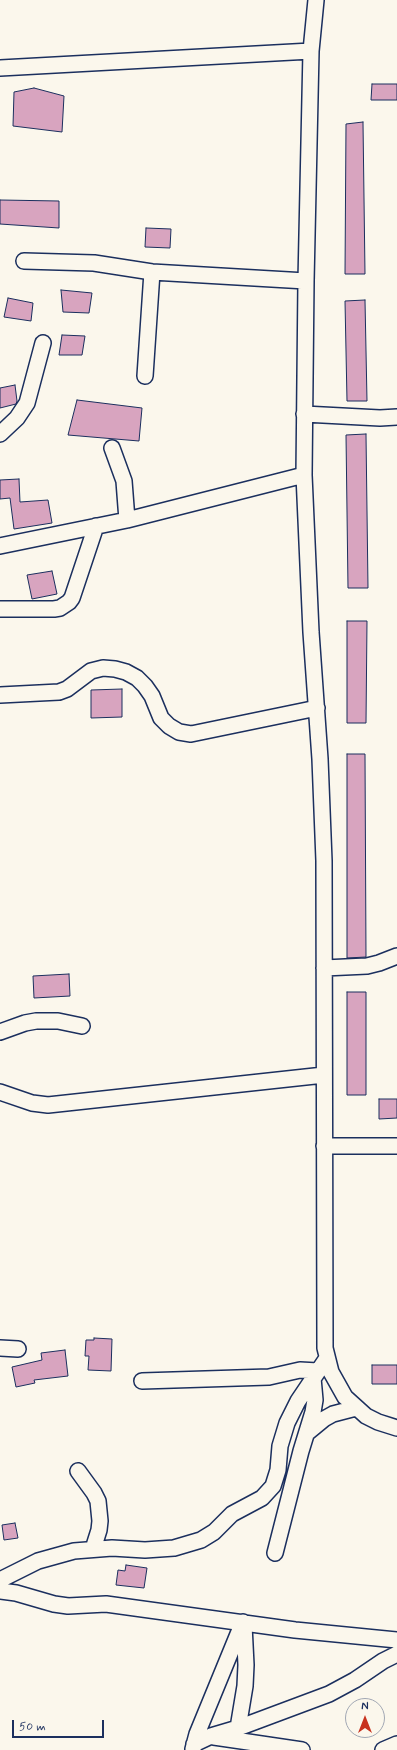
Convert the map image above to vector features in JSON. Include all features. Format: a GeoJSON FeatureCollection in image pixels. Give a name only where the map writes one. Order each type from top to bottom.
{"type":"FeatureCollection","features":[{"type":"Feature","properties":{"kind":"street"},"geometry":{"type":"LineString","coordinates":[[316,0],[311,51],[304,475],[311,632],[323,810],[324,1337],[327,1358],[337,1385],[356,1408],[378,1422],[397,1428]]}},
{"type":"Feature","properties":{"kind":"street"},"geometry":{"type":"LineString","coordinates":[[0,68],[311,51]]}},
{"type":"Feature","properties":{"kind":"street"},"geometry":{"type":"LineString","coordinates":[[24,261],[94,263],[152,272],[306,282]]}},
{"type":"Feature","properties":{"kind":"street"},"geometry":{"type":"LineString","coordinates":[[146,376],[152,272]]}},
{"type":"Feature","properties":{"kind":"street"},"geometry":{"type":"LineString","coordinates":[[3,428],[20,414],[27,402],[43,343]]}},
{"type":"Feature","properties":{"kind":"street"},"geometry":{"type":"LineString","coordinates":[[304,414],[380,418],[397,417]]}},
{"type":"Feature","properties":{"kind":"street"},"geometry":{"type":"LineString","coordinates":[[112,448],[124,481],[127,520]]}},
{"type":"Feature","properties":{"kind":"street"},"geometry":{"type":"LineString","coordinates":[[0,546],[127,520],[304,475]]}},
{"type":"Feature","properties":{"kind":"street"},"geometry":{"type":"LineString","coordinates":[[0,609],[54,609],[60,608],[69,602],[72,598],[96,526]]}},
{"type":"Feature","properties":{"kind":"street"},"geometry":{"type":"LineString","coordinates":[[0,695],[59,692],[67,689],[91,671],[103,668],[115,668],[132,675],[146,686],[161,718],[169,726],[179,732],[191,734],[317,708]]}},
{"type":"Feature","properties":{"kind":"street"},"geometry":{"type":"LineString","coordinates":[[324,968],[367,966],[397,956]]}},
{"type":"Feature","properties":{"kind":"street"},"geometry":{"type":"LineString","coordinates":[[0,1032],[20,1025],[36,1022],[58,1021],[82,1026]]}},
{"type":"Feature","properties":{"kind":"street"},"geometry":{"type":"LineString","coordinates":[[0,1092],[32,1103],[48,1105],[324,1075]]}},
{"type":"Feature","properties":{"kind":"street"},"geometry":{"type":"LineString","coordinates":[[324,1146],[397,1146]]}},
{"type":"Feature","properties":{"kind":"street"},"geometry":{"type":"LineString","coordinates":[[0,1348],[18,1349]]}},
{"type":"Feature","properties":{"kind":"street"},"geometry":{"type":"LineString","coordinates":[[0,1580],[38,1561],[68,1552],[93,1549],[160,1550],[188,1545],[201,1540],[214,1532],[232,1514],[262,1498],[268,1493],[276,1478],[280,1446],[287,1422],[298,1401],[327,1358]]}},
{"type":"Feature","properties":{"kind":"street"},"geometry":{"type":"LineString","coordinates":[[142,1380],[269,1377],[300,1370],[316,1375]]}},
{"type":"Feature","properties":{"kind":"street"},"geometry":{"type":"LineString","coordinates":[[276,1552],[300,1451],[313,1412],[316,1375]]}},
{"type":"Feature","properties":{"kind":"street"},"geometry":{"type":"LineString","coordinates":[[306,1433],[324,1419],[334,1414],[356,1408]]}},
{"type":"Feature","properties":{"kind":"street"},"geometry":{"type":"LineString","coordinates":[[78,1471],[94,1493],[98,1501],[100,1511],[99,1530],[93,1549]]}},
{"type":"Feature","properties":{"kind":"street"},"geometry":{"type":"LineString","coordinates":[[0,1591],[22,1594],[54,1604],[68,1606],[106,1604],[295,1630],[397,1640]]}},
{"type":"Feature","properties":{"kind":"street"},"geometry":{"type":"LineString","coordinates":[[238,1728],[246,1672],[246,1644],[243,1622]]}},
{"type":"Feature","properties":{"kind":"street"},"geometry":{"type":"LineString","coordinates":[[194,1747],[243,1622]]}},
{"type":"Feature","properties":{"kind":"street"},"geometry":{"type":"LineString","coordinates":[[194,1747],[211,1736],[238,1728],[335,1691],[397,1654]]}},
{"type":"Feature","properties":{"kind":"street"},"geometry":{"type":"LineString","coordinates":[[211,1736],[302,1750]]}},
{"type":"Feature","properties":{"kind":"street"},"geometry":{"type":"LineString","coordinates":[[383,1750],[397,1744]]}},
{"type":"Feature","properties":{"kind":"building"},"geometry":{"type":"Polygon","coordinates":[[[372,84],[397,84],[397,100],[371,100],[372,84]]]}},
{"type":"Feature","properties":{"kind":"building"},"geometry":{"type":"Polygon","coordinates":[[[34,88],[64,96],[62,132],[13,126],[14,92],[34,88]]]}},
{"type":"Feature","properties":{"kind":"building"},"geometry":{"type":"Polygon","coordinates":[[[363,122],[365,274],[345,274],[346,124],[363,122]]]}},
{"type":"Feature","properties":{"kind":"building"},"geometry":{"type":"Polygon","coordinates":[[[0,200],[59,201],[59,228],[0,224],[0,200]]]}},
{"type":"Feature","properties":{"kind":"building"},"geometry":{"type":"Polygon","coordinates":[[[146,228],[171,229],[170,248],[145,247],[146,228]]]}},
{"type":"Feature","properties":{"kind":"building"},"geometry":{"type":"Polygon","coordinates":[[[61,290],[92,293],[89,313],[63,312],[61,290]]]}},
{"type":"Feature","properties":{"kind":"building"},"geometry":{"type":"Polygon","coordinates":[[[8,298],[33,303],[31,321],[4,317],[8,298]]]}},
{"type":"Feature","properties":{"kind":"building"},"geometry":{"type":"Polygon","coordinates":[[[365,300],[367,401],[347,401],[345,301],[365,300]]]}},
{"type":"Feature","properties":{"kind":"building"},"geometry":{"type":"Polygon","coordinates":[[[62,335],[85,336],[82,355],[59,355],[62,335]]]}},
{"type":"Feature","properties":{"kind":"building"},"geometry":{"type":"Polygon","coordinates":[[[15,385],[16,404],[0,408],[0,388],[15,385]]]}},
{"type":"Feature","properties":{"kind":"building"},"geometry":{"type":"Polygon","coordinates":[[[77,400],[142,408],[139,441],[68,435],[77,400]]]}},
{"type":"Feature","properties":{"kind":"building"},"geometry":{"type":"Polygon","coordinates":[[[366,434],[368,588],[348,588],[346,435],[366,434]]]}},
{"type":"Feature","properties":{"kind":"building"},"geometry":{"type":"Polygon","coordinates":[[[19,479],[20,502],[48,500],[52,523],[14,529],[10,498],[0,499],[0,480],[19,479]]]}},
{"type":"Feature","properties":{"kind":"building"},"geometry":{"type":"Polygon","coordinates":[[[52,571],[57,594],[32,599],[27,575],[52,571]]]}},
{"type":"Feature","properties":{"kind":"building"},"geometry":{"type":"Polygon","coordinates":[[[347,621],[367,621],[366,723],[347,723],[347,621]]]}},
{"type":"Feature","properties":{"kind":"building"},"geometry":{"type":"Polygon","coordinates":[[[122,689],[122,717],[91,718],[91,690],[122,689]]]}},
{"type":"Feature","properties":{"kind":"building"},"geometry":{"type":"Polygon","coordinates":[[[347,754],[365,754],[366,957],[347,958],[347,754]]]}},
{"type":"Feature","properties":{"kind":"building"},"geometry":{"type":"Polygon","coordinates":[[[69,974],[70,996],[34,998],[33,976],[69,974]]]}},
{"type":"Feature","properties":{"kind":"building"},"geometry":{"type":"Polygon","coordinates":[[[347,992],[366,992],[366,1095],[347,1095],[347,992]]]}},
{"type":"Feature","properties":{"kind":"building"},"geometry":{"type":"Polygon","coordinates":[[[379,1099],[397,1099],[397,1118],[379,1119],[379,1099]]]}},
{"type":"Feature","properties":{"kind":"building"},"geometry":{"type":"Polygon","coordinates":[[[94,1338],[112,1339],[111,1371],[88,1370],[89,1356],[85,1356],[86,1340],[94,1340],[94,1338]]]}},
{"type":"Feature","properties":{"kind":"building"},"geometry":{"type":"Polygon","coordinates":[[[65,1350],[68,1376],[34,1380],[35,1383],[16,1387],[12,1367],[42,1360],[41,1353],[65,1350]]]}},
{"type":"Feature","properties":{"kind":"building"},"geometry":{"type":"Polygon","coordinates":[[[372,1365],[397,1365],[397,1384],[372,1384],[372,1365]]]}},
{"type":"Feature","properties":{"kind":"building"},"geometry":{"type":"Polygon","coordinates":[[[15,1523],[18,1538],[4,1540],[2,1525],[15,1523]]]}},
{"type":"Feature","properties":{"kind":"building"},"geometry":{"type":"Polygon","coordinates":[[[126,1565],[147,1568],[144,1588],[116,1585],[118,1570],[125,1571],[126,1565]]]}}]}
